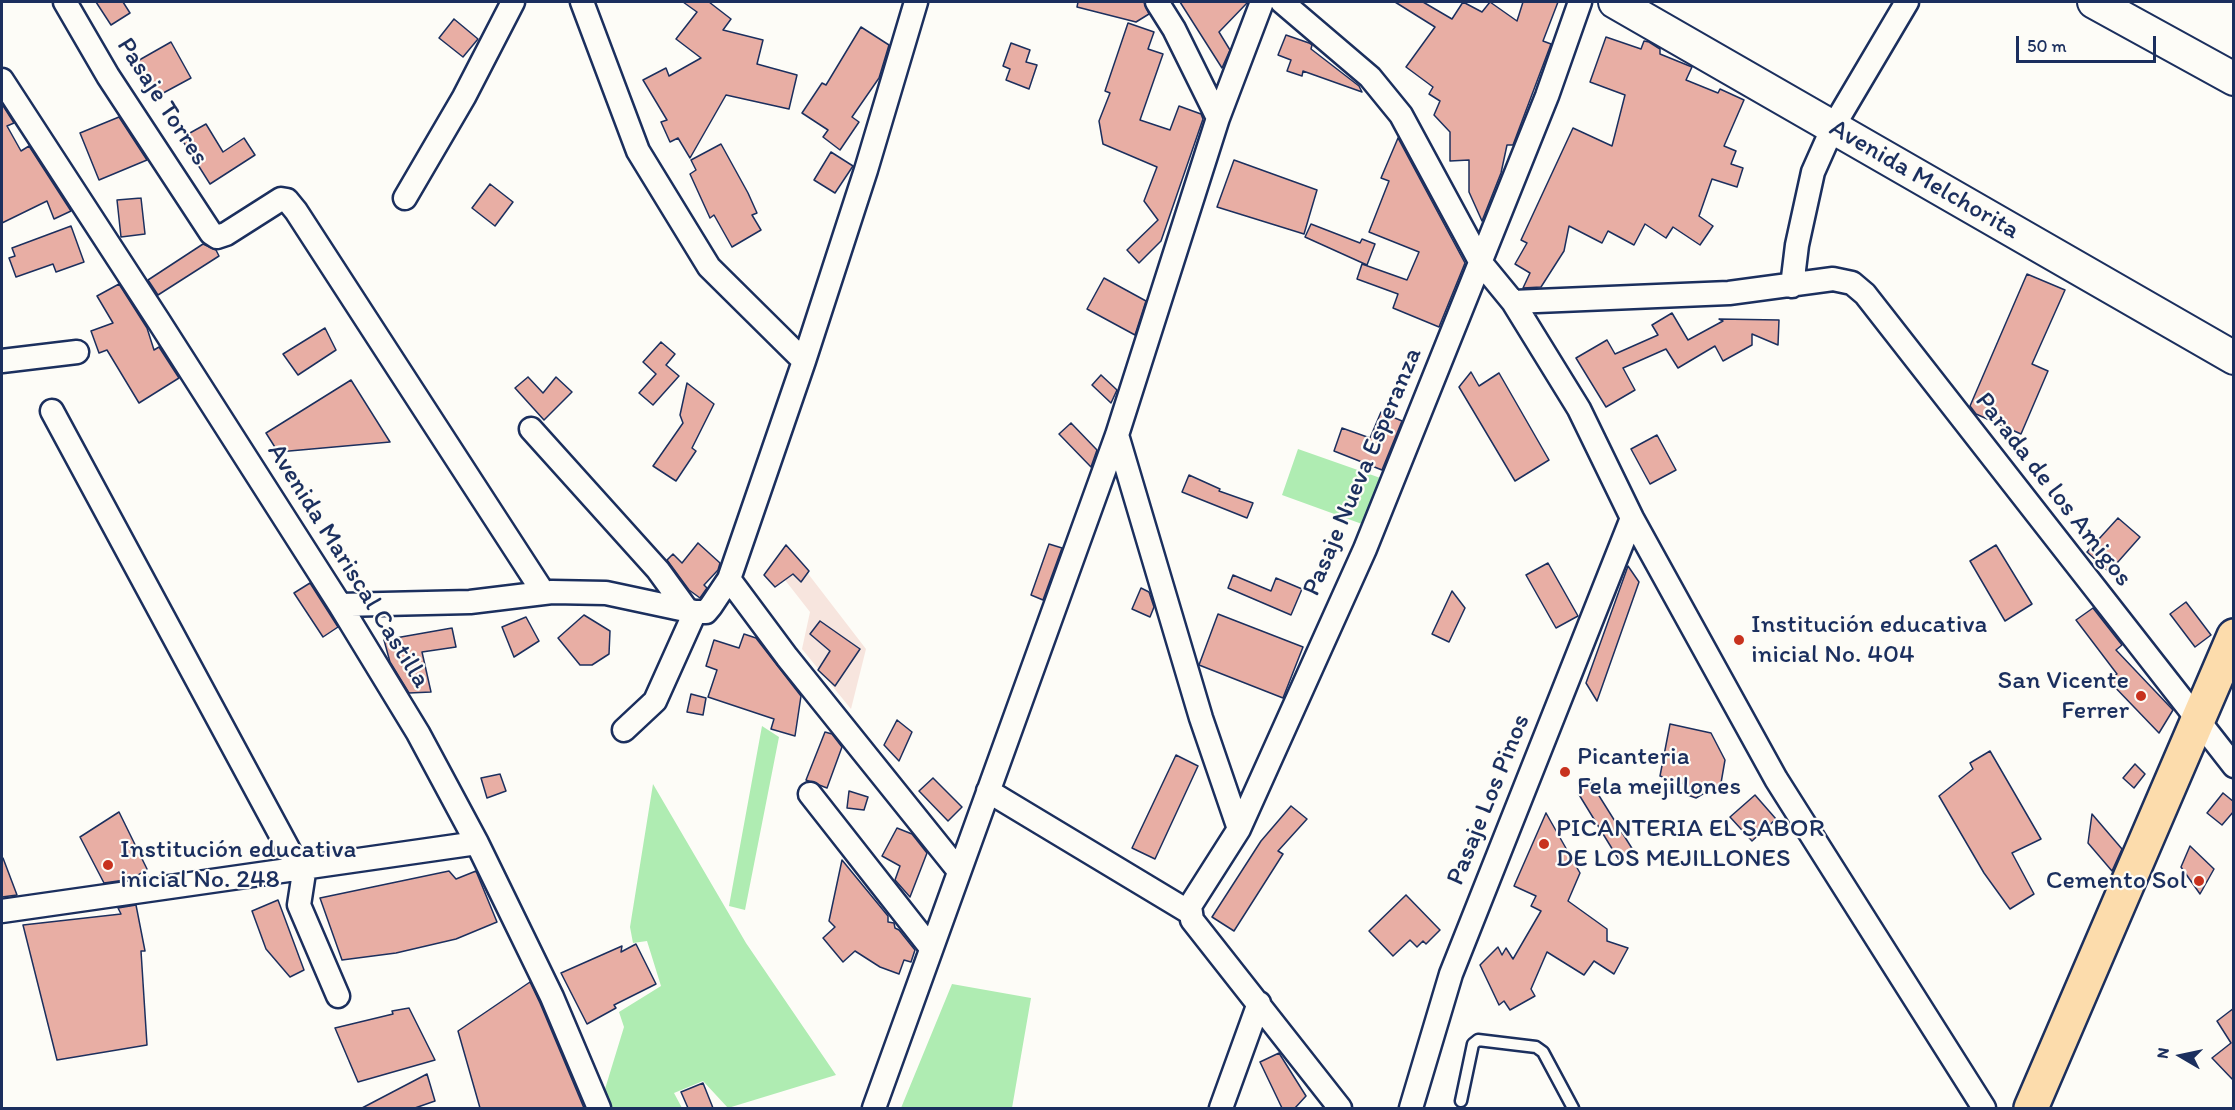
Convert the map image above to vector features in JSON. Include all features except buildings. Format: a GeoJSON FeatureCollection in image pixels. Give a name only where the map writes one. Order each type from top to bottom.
{"type":"FeatureCollection","features":[{"type":"Feature","properties":{"kind":"highway"},"geometry":{"type":"LineString","coordinates":[[2031,1108],[2234,636]]}},
{"type":"Feature","properties":{"kind":"main road","name":"Avenida Melchorita"},"geometry":{"type":"LineString","coordinates":[[1615,2],[2234,358]]}},
{"type":"Feature","properties":{"kind":"main road"},"geometry":{"type":"LineString","coordinates":[[2094,2],[2234,79]]}},
{"type":"Feature","properties":{"kind":"street","name":"Pasaje Torres"},"geometry":{"type":"LineString","coordinates":[[65,2],[108,76],[211,233],[217,237],[226,234],[273,202],[281,199],[287,200],[543,592]]}},
{"type":"Feature","properties":{"kind":"street"},"geometry":{"type":"LineString","coordinates":[[405,198],[465,97],[513,2]]}},
{"type":"Feature","properties":{"kind":"street"},"geometry":{"type":"LineString","coordinates":[[582,2],[635,144],[709,267],[804,361]]}},
{"type":"Feature","properties":{"kind":"street"},"geometry":{"type":"LineString","coordinates":[[340,605],[470,602],[543,592],[606,593],[691,611],[706,612],[729,579],[804,361],[866,170],[916,2]]}},
{"type":"Feature","properties":{"kind":"street"},"geometry":{"type":"LineString","coordinates":[[1157,2],[1174,28],[1218,118]]}},
{"type":"Feature","properties":{"kind":"street"},"geometry":{"type":"LineString","coordinates":[[874,1108],[1117,435],[1218,118],[1262,2]]}},
{"type":"Feature","properties":{"kind":"street"},"geometry":{"type":"LineString","coordinates":[[1282,2],[1370,77],[1401,115],[1481,263],[1513,302],[1578,409],[1632,518],[1776,779],[1984,1108]]}},
{"type":"Feature","properties":{"kind":"street","name":"Pasaje Nueva Esperanza"},"geometry":{"type":"LineString","coordinates":[[1189,912],[1190,906],[1239,829],[1365,549],[1547,96],[1580,2]]}},
{"type":"Feature","properties":{"kind":"street"},"geometry":{"type":"LineString","coordinates":[[1513,302],[1729,293],[1792,286],[1797,245],[1813,172],[1833,127],[1907,2]]}},
{"type":"Feature","properties":{"kind":"street","name":"Avenida Mariscal Castilla"},"geometry":{"type":"LineString","coordinates":[[2,80],[340,605],[418,733],[477,843],[552,997],[598,1108]]}},
{"type":"Feature","properties":{"kind":"street","name":"Parada de los Amigos"},"geometry":{"type":"LineString","coordinates":[[1792,286],[1833,279],[1852,283],[1865,294],[2234,766]]}},
{"type":"Feature","properties":{"kind":"street"},"geometry":{"type":"LineString","coordinates":[[2,361],[77,352]]}},
{"type":"Feature","properties":{"kind":"street"},"geometry":{"type":"LineString","coordinates":[[52,411],[301,867],[299,905],[338,996]]}},
{"type":"Feature","properties":{"kind":"street"},"geometry":{"type":"LineString","coordinates":[[531,429],[658,570],[691,611]]}},
{"type":"Feature","properties":{"kind":"street"},"geometry":{"type":"LineString","coordinates":[[1117,435],[1201,718],[1239,829]]}},
{"type":"Feature","properties":{"kind":"street","name":"Pasaje Los Pinos"},"geometry":{"type":"LineString","coordinates":[[1411,1108],[1451,974],[1632,518]]}},
{"type":"Feature","properties":{"kind":"street"},"geometry":{"type":"LineString","coordinates":[[729,579],[787,657],[959,871]]}},
{"type":"Feature","properties":{"kind":"street"},"geometry":{"type":"LineString","coordinates":[[624,730],[655,701],[691,611]]}},
{"type":"Feature","properties":{"kind":"street"},"geometry":{"type":"LineString","coordinates":[[988,791],[1189,912],[1192,920],[1215,946],[1340,1108]]}},
{"type":"Feature","properties":{"kind":"street"},"geometry":{"type":"LineString","coordinates":[[810,794],[931,948]]}},
{"type":"Feature","properties":{"kind":"street"},"geometry":{"type":"LineString","coordinates":[[2,911],[477,843]]}},
{"type":"Feature","properties":{"kind":"street"},"geometry":{"type":"LineString","coordinates":[[1221,1108],[1258,1003]]}},
{"type":"Feature","properties":{"kind":"lane"},"geometry":{"type":"LineString","coordinates":[[1461,1101],[1473,1044],[1478,1040],[1536,1047],[1543,1052],[1574,1108]]}},
{"type":"Feature","properties":{"kind":"shaded area"},"geometry":{"type":"Polygon","coordinates":[[[786,545],[866,649],[851,709],[802,649],[810,612],[785,580],[775,587],[764,575],[786,545]]]}},
{"type":"Feature","properties":{"kind":"green space"},"geometry":{"type":"Polygon","coordinates":[[[1298,449],[1389,481],[1373,528],[1282,495],[1298,449]]]}},
{"type":"Feature","properties":{"kind":"green space"},"geometry":{"type":"Polygon","coordinates":[[[762,726],[779,737],[745,910],[729,906],[762,726]]]}},
{"type":"Feature","properties":{"kind":"green space"},"geometry":{"type":"Polygon","coordinates":[[[653,784],[746,943],[836,1075],[728,1108],[703,1081],[674,1093],[682,1108],[612,1108],[605,1089],[624,1027],[619,1012],[661,986],[647,941],[633,943],[630,927],[653,784]]]}},
{"type":"Feature","properties":{"kind":"green space"},"geometry":{"type":"Polygon","coordinates":[[[952,984],[1031,998],[1012,1108],[901,1108],[952,984]]]}},
{"type":"Feature","properties":{"kind":"place","name":"Institución educativa inicial No. 404"},"geometry":{"type":"Point","coordinates":[1739,640]}},
{"type":"Feature","properties":{"kind":"place","name":"San Vicente Ferrer"},"geometry":{"type":"Point","coordinates":[2141,696]}},
{"type":"Feature","properties":{"kind":"place","name":"Picanteria Fela mejillones"},"geometry":{"type":"Point","coordinates":[1565,772]}},
{"type":"Feature","properties":{"kind":"place","name":"PICANTERIA EL SABOR DE LOS MEJILLONES"},"geometry":{"type":"Point","coordinates":[1544,844]}},
{"type":"Feature","properties":{"kind":"place","name":"Institución educativa inicial No. 248"},"geometry":{"type":"Point","coordinates":[108,865]}},
{"type":"Feature","properties":{"kind":"place","name":"Cemento Sol"},"geometry":{"type":"Point","coordinates":[2199,881]}}]}
